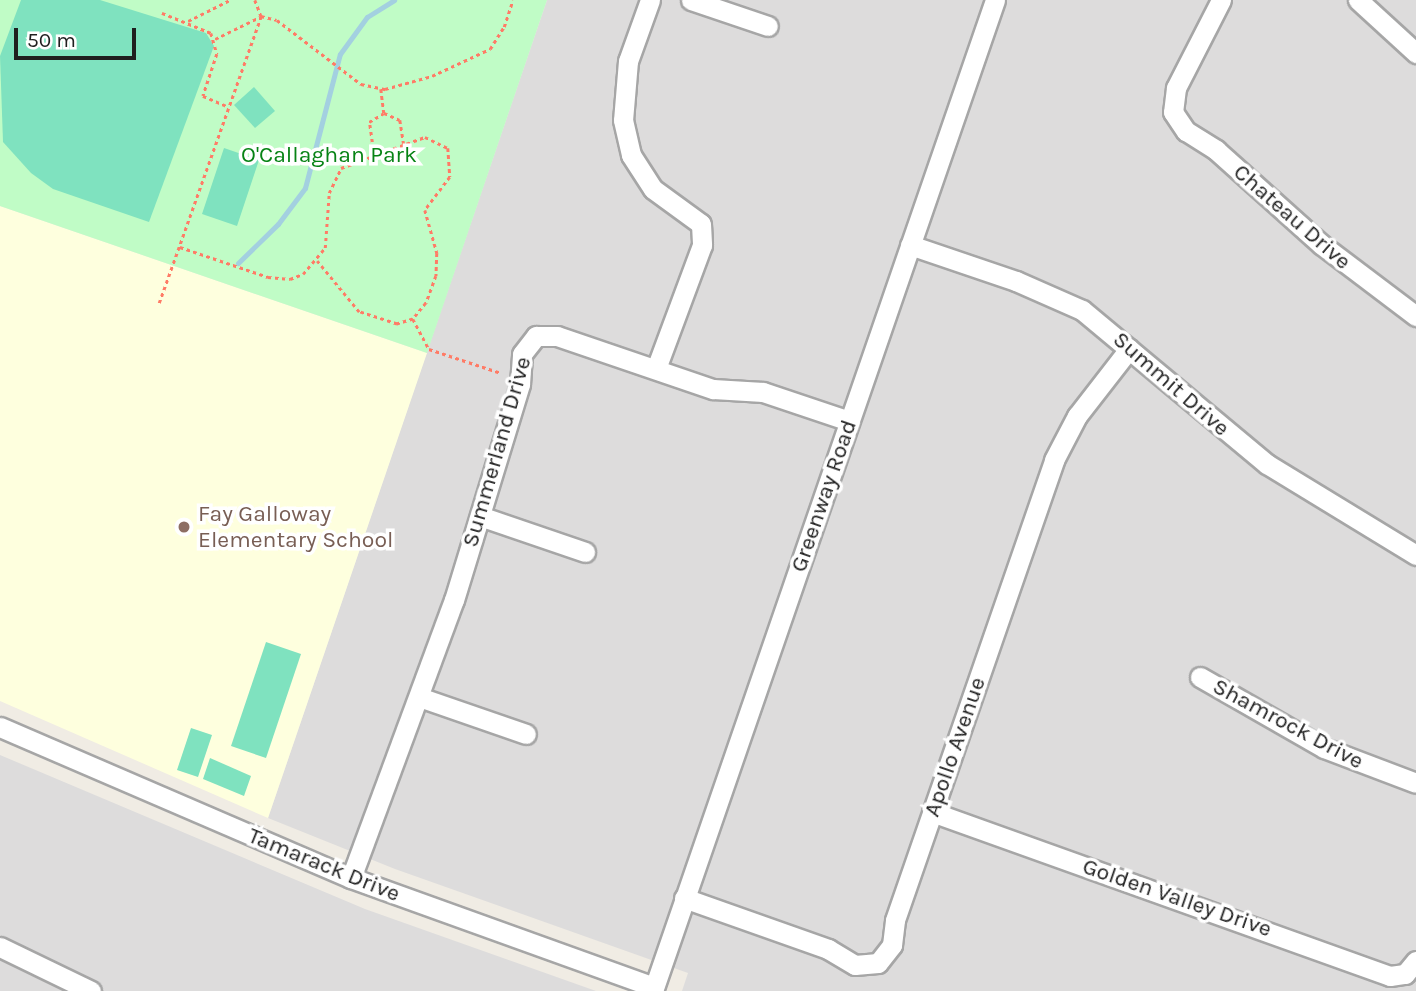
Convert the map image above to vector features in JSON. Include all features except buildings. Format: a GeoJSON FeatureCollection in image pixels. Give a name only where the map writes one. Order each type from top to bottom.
{"type":"FeatureCollection","features":[{"type":"Feature","properties":{"kind":"street"},"geometry":{"type":"LineString","coordinates":[[650,0],[628,61],[623,120],[631,155],[653,189],[701,224],[702,245],[656,369]]}},
{"type":"Feature","properties":{"kind":"street"},"geometry":{"type":"LineString","coordinates":[[691,0],[768,26]]}},
{"type":"Feature","properties":{"kind":"street","name":"Greenway Road"},"geometry":{"type":"LineString","coordinates":[[653,989],[995,0]]}},
{"type":"Feature","properties":{"kind":"street","name":"Chateau Drive"},"geometry":{"type":"LineString","coordinates":[[1221,0],[1176,88],[1172,112],[1186,131],[1216,150],[1322,245],[1416,316]]}},
{"type":"Feature","properties":{"kind":"street"},"geometry":{"type":"LineString","coordinates":[[1358,0],[1416,52]]}},
{"type":"Feature","properties":{"kind":"street","name":"Summit Drive"},"geometry":{"type":"LineString","coordinates":[[910,245],[1056,296],[1082,310],[1267,464],[1416,555]]}},
{"type":"Feature","properties":{"kind":"street","name":"Summerland Drive"},"geometry":{"type":"LineString","coordinates":[[351,878],[419,696],[480,516],[520,384],[522,354],[536,336],[557,336],[713,389],[764,392],[849,421]]}},
{"type":"Feature","properties":{"kind":"street","name":"Apollo Avenue"},"geometry":{"type":"LineString","coordinates":[[684,898],[828,949],[855,965],[878,963],[892,945],[895,920],[1065,435],[1093,391],[1129,349]]}},
{"type":"Feature","properties":{"kind":"street"},"geometry":{"type":"LineString","coordinates":[[480,516],[586,552]]}},
{"type":"Feature","properties":{"kind":"street","name":"Shamrock Drive"},"geometry":{"type":"LineString","coordinates":[[1200,677],[1324,748],[1416,783]]}},
{"type":"Feature","properties":{"kind":"street"},"geometry":{"type":"LineString","coordinates":[[419,696],[526,734]]}},
{"type":"Feature","properties":{"kind":"street","name":"Tamarack Drive"},"geometry":{"type":"LineString","coordinates":[[0,727],[351,878],[653,989]]}},
{"type":"Feature","properties":{"kind":"street","name":"Golden Valley Drive"},"geometry":{"type":"LineString","coordinates":[[932,812],[1390,976],[1405,974],[1416,961]]}},
{"type":"Feature","properties":{"kind":"street"},"geometry":{"type":"LineString","coordinates":[[0,947],[92,991]]}},
{"type":"Feature","properties":{"kind":"path"},"geometry":{"type":"LineString","coordinates":[[188,21],[230,0]]}},
{"type":"Feature","properties":{"kind":"path"},"geometry":{"type":"LineString","coordinates":[[159,303],[261,16],[254,0]]}},
{"type":"Feature","properties":{"kind":"path"},"geometry":{"type":"LineString","coordinates":[[215,39],[261,16],[277,20],[361,83],[381,88],[432,76],[490,49],[501,34],[513,0]]}},
{"type":"Feature","properties":{"kind":"path"},"geometry":{"type":"LineString","coordinates":[[162,13],[188,21],[215,39],[217,54],[203,96],[229,107]]}},
{"type":"Feature","properties":{"kind":"path"},"geometry":{"type":"LineString","coordinates":[[381,88],[384,113]]}},
{"type":"Feature","properties":{"kind":"path"},"geometry":{"type":"LineString","coordinates":[[384,113],[400,120],[404,145]]}},
{"type":"Feature","properties":{"kind":"path"},"geometry":{"type":"LineString","coordinates":[[374,156],[369,122],[384,113]]}},
{"type":"Feature","properties":{"kind":"path"},"geometry":{"type":"LineString","coordinates":[[180,247],[280,279],[303,274],[317,261],[327,237],[329,192],[335,176],[350,162],[425,137],[441,141],[453,168],[425,210],[437,253],[436,276],[426,303],[413,319],[397,324],[359,312],[317,261]]}},
{"type":"Feature","properties":{"kind":"path"},"geometry":{"type":"LineString","coordinates":[[413,319],[429,349],[501,373]]}},
{"type":"Feature","properties":{"kind":"shaded area"},"geometry":{"type":"Polygon","coordinates":[[[547,0],[1416,0],[1416,991],[682,991],[688,973],[395,869],[268,818],[547,0]]]}},
{"type":"Feature","properties":{"kind":"shaded area","name":"Fay Galloway Elementary School"},"geometry":{"type":"Polygon","coordinates":[[[0,206],[427,353],[268,818],[0,701],[0,206]]]}},
{"type":"Feature","properties":{"kind":"shaded area"},"geometry":{"type":"Polygon","coordinates":[[[0,755],[365,909],[596,991],[0,991],[0,755]]]}},
{"type":"Feature","properties":{"kind":"green space","name":"O'Callaghan Park"},"geometry":{"type":"Polygon","coordinates":[[[0,0],[547,0],[427,353],[0,206],[0,0]]]}},
{"type":"Feature","properties":{"kind":"green space"},"geometry":{"type":"Polygon","coordinates":[[[21,0],[100,0],[206,33],[214,46],[149,222],[53,189],[31,173],[3,142],[0,56],[21,0]]]}},
{"type":"Feature","properties":{"kind":"green space"},"geometry":{"type":"Polygon","coordinates":[[[254,87],[275,111],[255,128],[234,105],[254,87]]]}},
{"type":"Feature","properties":{"kind":"green space"},"geometry":{"type":"Polygon","coordinates":[[[224,148],[259,160],[237,226],[202,214],[224,148]]]}},
{"type":"Feature","properties":{"kind":"green space"},"geometry":{"type":"Polygon","coordinates":[[[266,642],[301,654],[266,758],[231,746],[266,642]]]}},
{"type":"Feature","properties":{"kind":"green space"},"geometry":{"type":"Polygon","coordinates":[[[191,728],[212,735],[198,777],[177,770],[191,728]]]}},
{"type":"Feature","properties":{"kind":"green space"},"geometry":{"type":"Polygon","coordinates":[[[210,758],[251,776],[244,796],[203,779],[210,758]]]}},
{"type":"Feature","properties":{"kind":"waterway"},"geometry":{"type":"LineString","coordinates":[[238,263],[278,224],[305,188],[340,54],[367,17],[394,0]]}},
{"type":"Feature","properties":{"kind":"place","name":"Fay Galloway Elementary School"},"geometry":{"type":"Point","coordinates":[184,527]}}]}
